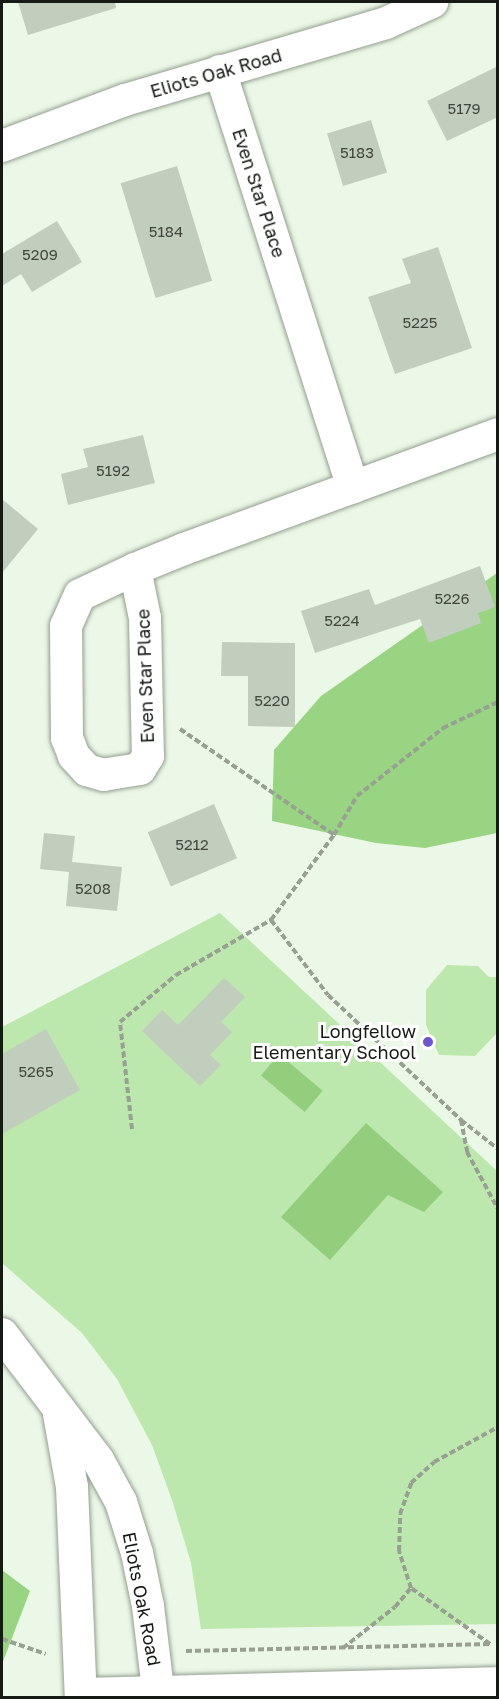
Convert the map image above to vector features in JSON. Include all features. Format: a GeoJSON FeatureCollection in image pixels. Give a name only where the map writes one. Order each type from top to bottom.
{"type":"FeatureCollection","features":[{"type":"Feature","properties":{"kind":"street","name":"Eliots Oak Road"},"geometry":{"type":"LineString","coordinates":[[2,146],[83,114],[386,23],[432,2]]}},
{"type":"Feature","properties":{"kind":"street","name":"Even Star Place"},"geometry":{"type":"LineString","coordinates":[[220,71],[353,487]]}},
{"type":"Feature","properties":{"kind":"street","name":"Even Star Place"},"geometry":{"type":"LineString","coordinates":[[135,569],[146,618],[148,756],[140,769],[123,774],[104,775],[87,770],[74,756],[67,738],[66,626],[71,607],[80,595],[135,569],[498,434]]}},
{"type":"Feature","properties":{"kind":"street","name":"Eliots Oak Road"},"geometry":{"type":"LineString","coordinates":[[2,1334],[59,1413],[98,1460],[121,1502],[139,1563],[156,1652],[159,1695]]}},
{"type":"Feature","properties":{"kind":"street","name":"Eliots Oak Road"},"geometry":{"type":"LineString","coordinates":[[59,1413],[72,1487],[81,1696]]}},
{"type":"Feature","properties":{"kind":"street"},"geometry":{"type":"LineString","coordinates":[[81,1696],[498,1683]]}},
{"type":"Feature","properties":{"kind":"path"},"geometry":{"type":"LineString","coordinates":[[132,1129],[120,1022],[176,975],[271,920],[334,835],[357,796],[394,764],[443,728],[498,702]]}},
{"type":"Feature","properties":{"kind":"path"},"geometry":{"type":"LineString","coordinates":[[149,724],[179,729],[334,835]]}},
{"type":"Feature","properties":{"kind":"path"},"geometry":{"type":"LineString","coordinates":[[271,920],[328,995],[460,1120],[498,1149]]}},
{"type":"Feature","properties":{"kind":"path"},"geometry":{"type":"LineString","coordinates":[[460,1120],[467,1152],[498,1209]]}},
{"type":"Feature","properties":{"kind":"path"},"geometry":{"type":"LineString","coordinates":[[185,1645],[186,1652],[490,1644],[411,1588],[399,1551],[400,1514],[411,1484],[434,1462],[498,1427]]}},
{"type":"Feature","properties":{"kind":"path"},"geometry":{"type":"LineString","coordinates":[[343,1648],[395,1607],[411,1588]]}},
{"type":"Feature","properties":{"kind":"path"},"geometry":{"type":"LineString","coordinates":[[2,1640],[41,1654]]}},
{"type":"Feature","properties":{"kind":"shaded area"},"geometry":{"type":"Polygon","coordinates":[[[497,573],[497,833],[425,848],[376,843],[272,821],[274,750],[321,696],[497,573]]]}},
{"type":"Feature","properties":{"kind":"shaded area"},"geometry":{"type":"Polygon","coordinates":[[[220,913],[497,1171],[497,1624],[201,1629],[191,1563],[172,1500],[152,1445],[117,1379],[82,1333],[2,1263],[2,1027],[220,913]]]}},
{"type":"Feature","properties":{"kind":"shaded area"},"geometry":{"type":"Polygon","coordinates":[[[447,965],[478,966],[489,977],[497,977],[497,1033],[475,1056],[439,1055],[426,1025],[426,990],[447,965]]]}},
{"type":"Feature","properties":{"kind":"shaded area"},"geometry":{"type":"Polygon","coordinates":[[[279,1054],[323,1091],[305,1112],[261,1075],[279,1054]]]}},
{"type":"Feature","properties":{"kind":"shaded area"},"geometry":{"type":"Polygon","coordinates":[[[366,1123],[443,1192],[424,1212],[388,1195],[330,1260],[281,1217],[366,1123]]]}},
{"type":"Feature","properties":{"kind":"shaded area"},"geometry":{"type":"Polygon","coordinates":[[[2,1570],[30,1591],[2,1664],[2,1570]]]}},
{"type":"Feature","properties":{"kind":"building"},"geometry":{"type":"Polygon","coordinates":[[[18,2],[115,2],[116,8],[28,35],[18,2]]]}},
{"type":"Feature","properties":{"kind":"building"},"geometry":{"type":"Polygon","coordinates":[[[498,66],[498,117],[447,141],[427,101],[498,66]]]}},
{"type":"Feature","properties":{"kind":"building"},"geometry":{"type":"Polygon","coordinates":[[[371,120],[387,173],[343,186],[327,133],[371,120]]]}},
{"type":"Feature","properties":{"kind":"building"},"geometry":{"type":"Polygon","coordinates":[[[177,166],[212,281],[156,298],[121,183],[177,166]]]}},
{"type":"Feature","properties":{"kind":"building"},"geometry":{"type":"Polygon","coordinates":[[[57,221],[82,262],[32,292],[21,274],[2,286],[2,254],[57,221]]]}},
{"type":"Feature","properties":{"kind":"building"},"geometry":{"type":"Polygon","coordinates":[[[438,247],[472,348],[395,374],[368,297],[411,283],[402,259],[438,247]]]}},
{"type":"Feature","properties":{"kind":"building"},"geometry":{"type":"Polygon","coordinates":[[[143,435],[155,483],[68,505],[61,474],[88,467],[83,449],[143,435]]]}},
{"type":"Feature","properties":{"kind":"building"},"geometry":{"type":"Polygon","coordinates":[[[2,499],[38,529],[2,573],[2,499]]]}},
{"type":"Feature","properties":{"kind":"building"},"geometry":{"type":"Polygon","coordinates":[[[480,566],[495,607],[478,613],[481,623],[429,643],[420,619],[315,653],[301,611],[369,589],[375,605],[480,566]]]}},
{"type":"Feature","properties":{"kind":"building"},"geometry":{"type":"Polygon","coordinates":[[[222,642],[295,643],[295,727],[248,726],[248,676],[221,676],[222,642]]]}},
{"type":"Feature","properties":{"kind":"building"},"geometry":{"type":"Polygon","coordinates":[[[214,804],[237,858],[171,886],[148,832],[214,804]]]}},
{"type":"Feature","properties":{"kind":"building"},"geometry":{"type":"Polygon","coordinates":[[[44,833],[75,836],[72,862],[122,867],[117,911],[66,906],[69,872],[40,869],[44,833]]]}},
{"type":"Feature","properties":{"kind":"building"},"geometry":{"type":"Polygon","coordinates":[[[224,978],[245,997],[221,1022],[232,1032],[210,1055],[221,1065],[200,1086],[142,1031],[162,1010],[178,1025],[224,978]]]}},
{"type":"Feature","properties":{"kind":"building"},"geometry":{"type":"Polygon","coordinates":[[[46,1029],[80,1090],[2,1134],[2,1054],[46,1029]]]}},
{"type":"Feature","properties":{"kind":"place","name":"Longfellow Elementary School"},"geometry":{"type":"Point","coordinates":[428,1042]}}]}
